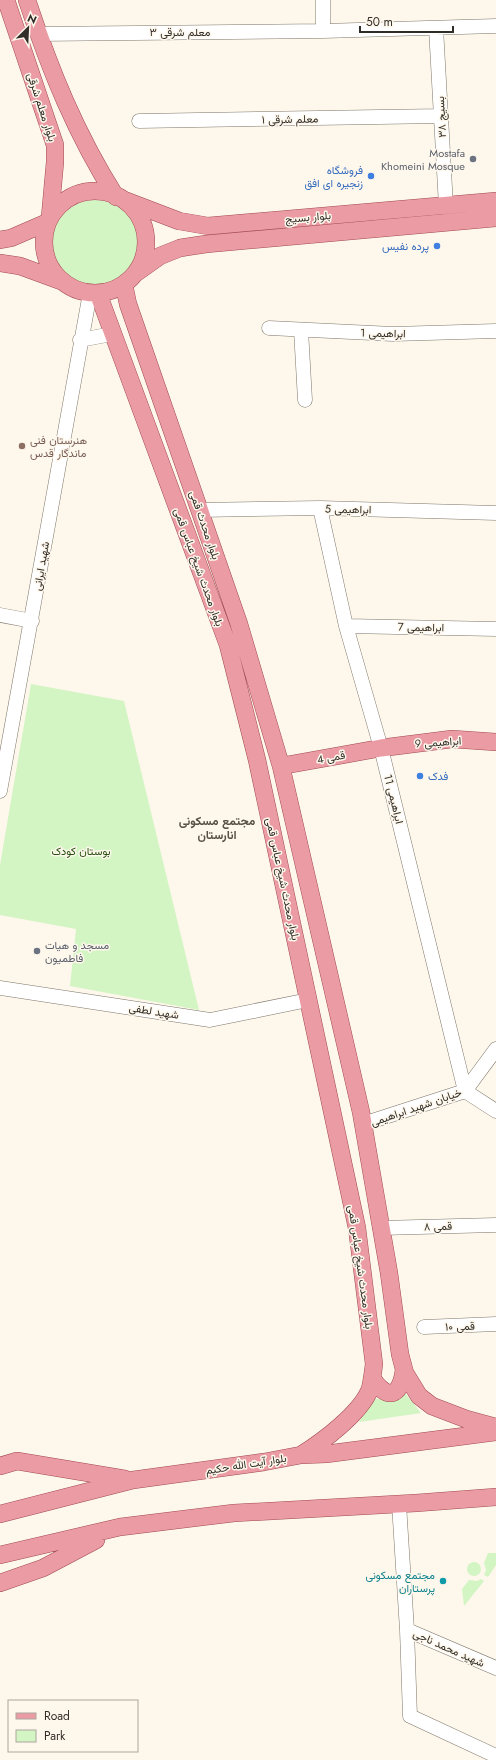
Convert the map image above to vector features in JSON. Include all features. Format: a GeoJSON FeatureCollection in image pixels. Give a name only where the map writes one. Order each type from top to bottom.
{"type":"FeatureCollection","features":[{"type":"Feature","properties":{"kind":"main road","name":"بلوار معلم شرقی"},"geometry":{"type":"LineString","coordinates":[[6,0],[55,145],[55,162],[49,220]]}},
{"type":"Feature","properties":{"kind":"main road","name":"بلوار معلم شرقی"},"geometry":{"type":"LineString","coordinates":[[27,0],[38,34],[75,124],[92,157],[120,198]]}},
{"type":"Feature","properties":{"kind":"main road"},"geometry":{"type":"LineString","coordinates":[[0,263],[20,266],[61,281],[76,290],[94,293],[109,292],[130,279],[144,259],[146,242],[144,226],[136,212],[120,198],[108,193],[92,191],[75,195],[61,204],[49,220],[44,233],[44,251],[50,268],[61,281]]}},
{"type":"Feature","properties":{"kind":"main road","name":"بلوار بسیج"},"geometry":{"type":"LineString","coordinates":[[120,198],[179,221],[208,226],[496,201]]}},
{"type":"Feature","properties":{"kind":"main road","name":"بلوار بسیج"},"geometry":{"type":"LineString","coordinates":[[130,279],[160,256],[180,248],[206,244],[496,218]]}},
{"type":"Feature","properties":{"kind":"main road"},"geometry":{"type":"LineString","coordinates":[[0,240],[11,238],[49,220]]}},
{"type":"Feature","properties":{"kind":"main road","name":"بلوار محدث قمی"},"geometry":{"type":"LineString","coordinates":[[130,279],[130,312],[239,624],[281,766]]}},
{"type":"Feature","properties":{"kind":"main road","name":"بلوار محدث شیخ عباس قمی"},"geometry":{"type":"LineString","coordinates":[[94,293],[112,334],[228,645],[257,760],[357,1228],[374,1364],[372,1378],[369,1390],[346,1421],[318,1445],[301,1455]]}},
{"type":"Feature","properties":{"kind":"main road","name":"ابراهیمی 9"},"geometry":{"type":"LineString","coordinates":[[381,748],[452,739],[496,742]]}},
{"type":"Feature","properties":{"kind":"main road","name":"قمی 4"},"geometry":{"type":"LineString","coordinates":[[281,766],[381,748]]}},
{"type":"Feature","properties":{"kind":"main road","name":"بلوار محدث شیخ عباس قمی"},"geometry":{"type":"LineString","coordinates":[[281,766],[363,1124],[404,1369],[411,1385],[419,1396],[432,1406],[466,1419],[496,1427]]}},
{"type":"Feature","properties":{"kind":"main road"},"geometry":{"type":"LineString","coordinates":[[372,1378],[383,1391],[390,1393],[396,1391],[402,1384],[404,1369]]}},
{"type":"Feature","properties":{"kind":"main road","name":"بلوار آیت الله حکیم"},"geometry":{"type":"LineString","coordinates":[[0,1514],[133,1480],[264,1462],[301,1455],[326,1454],[496,1432]]}},
{"type":"Feature","properties":{"kind":"main road"},"geometry":{"type":"LineString","coordinates":[[0,1466],[17,1462],[133,1480]]}},
{"type":"Feature","properties":{"kind":"main road"},"geometry":{"type":"LineString","coordinates":[[0,1555],[120,1527],[234,1513],[496,1497]]}},
{"type":"Feature","properties":{"kind":"main road"},"geometry":{"type":"LineString","coordinates":[[0,1583],[43,1568],[120,1527]]}},
{"type":"Feature","properties":{"kind":"street"},"geometry":{"type":"LineString","coordinates":[[322,31],[323,0]]}},
{"type":"Feature","properties":{"kind":"street","name":"معلم شرقی ۳"},"geometry":{"type":"LineString","coordinates":[[38,34],[322,31],[436,28],[496,29]]}},
{"type":"Feature","properties":{"kind":"street","name":"بسیج ۳۸"},"geometry":{"type":"LineString","coordinates":[[436,28],[446,206]]}},
{"type":"Feature","properties":{"kind":"street","name":"معلم شرقی ۱"},"geometry":{"type":"LineString","coordinates":[[139,121],[441,116]]}},
{"type":"Feature","properties":{"kind":"street","name":"شهید ایرانی"},"geometry":{"type":"LineString","coordinates":[[0,791],[32,621],[80,340],[94,293]]}},
{"type":"Feature","properties":{"kind":"street","name":"ابراهیمی 1"},"geometry":{"type":"LineString","coordinates":[[270,328],[393,334],[496,331]]}},
{"type":"Feature","properties":{"kind":"street"},"geometry":{"type":"LineString","coordinates":[[301,330],[305,400]]}},
{"type":"Feature","properties":{"kind":"street"},"geometry":{"type":"LineString","coordinates":[[80,340],[112,334]]}},
{"type":"Feature","properties":{"kind":"street","name":"ابراهیمی 5"},"geometry":{"type":"LineString","coordinates":[[199,510],[320,508],[496,513]]}},
{"type":"Feature","properties":{"kind":"street","name":"ابراهیمی 11"},"geometry":{"type":"LineString","coordinates":[[320,508],[346,626],[381,748],[465,1091]]}},
{"type":"Feature","properties":{"kind":"street"},"geometry":{"type":"LineString","coordinates":[[0,615],[32,621]]}},
{"type":"Feature","properties":{"kind":"street","name":"ابراهیمی 7"},"geometry":{"type":"LineString","coordinates":[[346,626],[496,629]]}},
{"type":"Feature","properties":{"kind":"street","name":"شهید لطفی"},"geometry":{"type":"LineString","coordinates":[[0,988],[210,1020],[308,1000]]}},
{"type":"Feature","properties":{"kind":"street","name":"خیابان شهید ابراهیمی"},"geometry":{"type":"LineString","coordinates":[[363,1124],[465,1091],[496,1049]]}},
{"type":"Feature","properties":{"kind":"street"},"geometry":{"type":"LineString","coordinates":[[465,1091],[496,1111]]}},
{"type":"Feature","properties":{"kind":"street","name":"قمی ۸"},"geometry":{"type":"LineString","coordinates":[[380,1228],[496,1225]]}},
{"type":"Feature","properties":{"kind":"street","name":"قمی ۱۰"},"geometry":{"type":"LineString","coordinates":[[424,1327],[496,1324]]}},
{"type":"Feature","properties":{"kind":"street","name":"شهید محمد ناجی"},"geometry":{"type":"LineString","coordinates":[[399,1504],[408,1630],[496,1668]]}},
{"type":"Feature","properties":{"kind":"street"},"geometry":{"type":"LineString","coordinates":[[408,1630],[410,1716],[496,1756]]}},
{"type":"Feature","properties":{"kind":"green space"},"geometry":{"type":"Polygon","coordinates":[[[95,200],[112,203],[126,212],[135,226],[138,243],[135,260],[126,274],[112,283],[95,286],[78,283],[64,274],[55,260],[52,243],[55,226],[64,212],[78,203],[95,200]]]}},
{"type":"Feature","properties":{"kind":"green space","name":"بوستان کودک"},"geometry":{"type":"Polygon","coordinates":[[[31,684],[124,701],[199,1010],[70,986],[76,929],[0,915],[0,865],[31,684]]]}},
{"type":"Feature","properties":{"kind":"green space"},"geometry":{"type":"Polygon","coordinates":[[[405,1393],[421,1413],[359,1422],[374,1399],[391,1399],[405,1393]]]}},
{"type":"Feature","properties":{"kind":"green space"},"geometry":{"type":"Polygon","coordinates":[[[488,1553],[496,1553],[496,1565],[488,1577],[484,1575],[486,1570],[484,1563],[488,1553]]]}},
{"type":"Feature","properties":{"kind":"green space"},"geometry":{"type":"Polygon","coordinates":[[[474,1562],[479,1564],[481,1569],[479,1574],[474,1576],[469,1574],[467,1569],[469,1564],[474,1562]]]}},
{"type":"Feature","properties":{"kind":"green space"},"geometry":{"type":"Polygon","coordinates":[[[481,1579],[484,1581],[464,1606],[462,1589],[469,1580],[477,1581],[481,1579]]]}},
{"type":"Feature","properties":{"kind":"place","name":"Mostafa Khomeini Mosque"},"geometry":{"type":"Point","coordinates":[473,159]}},
{"type":"Feature","properties":{"kind":"place","name":"فروشگاه زنجیره ای افق"},"geometry":{"type":"Point","coordinates":[371,176]}},
{"type":"Feature","properties":{"kind":"place","name":"پرده نفیس"},"geometry":{"type":"Point","coordinates":[437,246]}},
{"type":"Feature","properties":{"kind":"place","name":"هنرستان فنی ماندگار قدس"},"geometry":{"type":"Point","coordinates":[22,446]}},
{"type":"Feature","properties":{"kind":"place","name":"فدک"},"geometry":{"type":"Point","coordinates":[420,776]}},
{"type":"Feature","properties":{"kind":"place","name":"مسجد و هیات فاطمیون"},"geometry":{"type":"Point","coordinates":[37,951]}},
{"type":"Feature","properties":{"kind":"place","name":"مجتمع مسکونی پرستاران"},"geometry":{"type":"Point","coordinates":[443,1581]}},
{"type":"Feature","properties":{"kind":"district","name":"مجتمع مسکونی انارستان"},"geometry":{"type":"Point","coordinates":[217,828]}}]}
